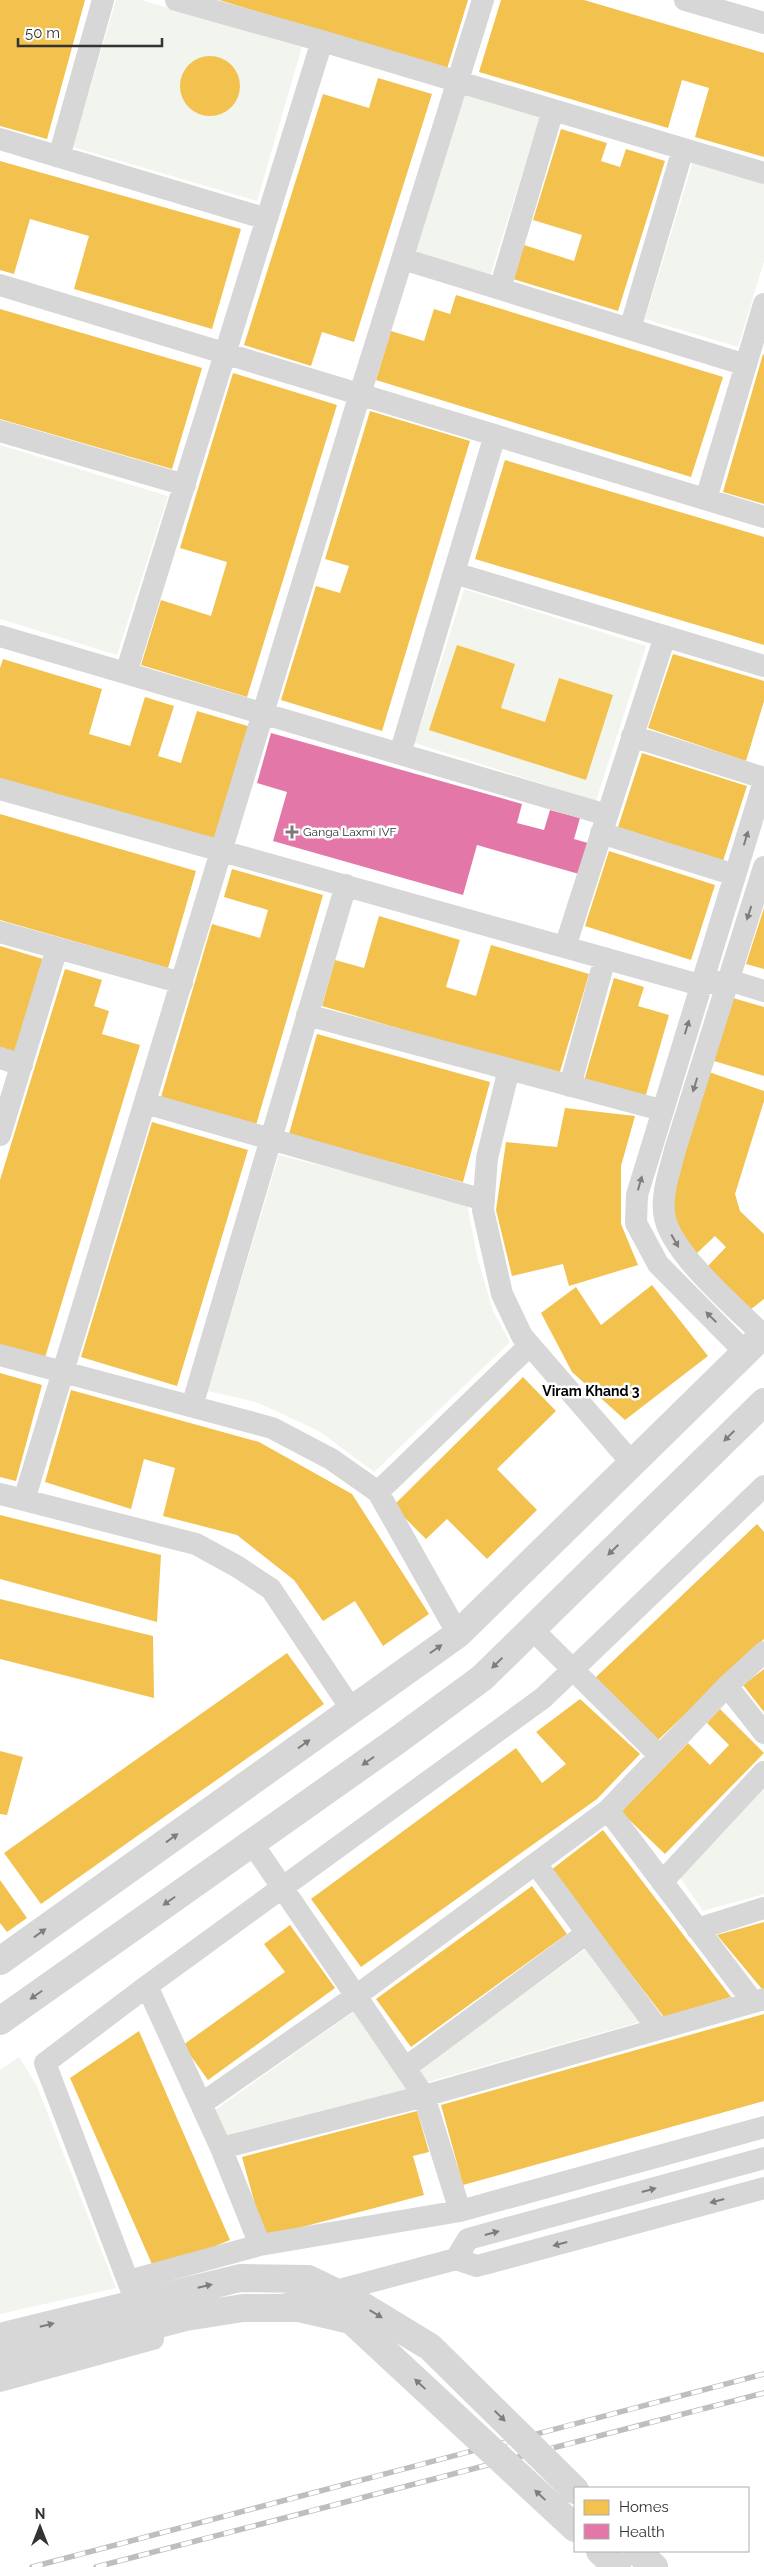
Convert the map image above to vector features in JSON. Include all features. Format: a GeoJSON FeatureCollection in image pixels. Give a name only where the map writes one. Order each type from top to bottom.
{"type":"FeatureCollection","features":[{"type":"Feature","properties":{"kind":"street"},"geometry":{"type":"LineString","coordinates":[[59,157],[103,0]]}},
{"type":"Feature","properties":{"kind":"street"},"geometry":{"type":"LineString","coordinates":[[176,0],[458,81],[764,173]]}},
{"type":"Feature","properties":{"kind":"street"},"geometry":{"type":"LineString","coordinates":[[24,1500],[223,851],[360,394],[483,0]]}},
{"type":"Feature","properties":{"kind":"street"},"geometry":{"type":"LineString","coordinates":[[685,0],[764,23]]}},
{"type":"Feature","properties":{"kind":"street"},"geometry":{"type":"LineString","coordinates":[[126,673],[322,41]]}},
{"type":"Feature","properties":{"kind":"street"},"geometry":{"type":"LineString","coordinates":[[500,289],[554,110]]}},
{"type":"Feature","properties":{"kind":"street"},"geometry":{"type":"LineString","coordinates":[[0,139],[267,219]]}},
{"type":"Feature","properties":{"kind":"street"},"geometry":{"type":"LineString","coordinates":[[630,329],[683,149]]}},
{"type":"Feature","properties":{"kind":"street"},"geometry":{"type":"LineString","coordinates":[[403,259],[746,364]]}},
{"type":"Feature","properties":{"kind":"street"},"geometry":{"type":"LineString","coordinates":[[0,285],[764,517]]}},
{"type":"Feature","properties":{"kind":"street"},"geometry":{"type":"LineString","coordinates":[[706,499],[764,304]]}},
{"type":"Feature","properties":{"kind":"street"},"geometry":{"type":"LineString","coordinates":[[0,431],[185,485]]}},
{"type":"Feature","properties":{"kind":"street"},"geometry":{"type":"LineString","coordinates":[[400,754],[495,435]]}},
{"type":"Feature","properties":{"kind":"street"},"geometry":{"type":"LineString","coordinates":[[454,573],[764,666]]}},
{"type":"Feature","properties":{"kind":"street"},"geometry":{"type":"LineString","coordinates":[[0,636],[400,754],[604,824],[734,875]]}},
{"type":"Feature","properties":{"kind":"street"},"geometry":{"type":"LineString","coordinates":[[565,947],[665,636]]}},
{"type":"Feature","properties":{"kind":"street"},"geometry":{"type":"LineString","coordinates":[[632,736],[764,780],[661,1110],[637,1195],[636,1223],[658,1264],[757,1340]]}},
{"type":"Feature","properties":{"kind":"street"},"geometry":{"type":"LineString","coordinates":[[0,789],[700,985],[728,980],[764,991]]}},
{"type":"Feature","properties":{"kind":"street"},"geometry":{"type":"LineString","coordinates":[[757,1340],[674,1242],[664,1217],[665,1191],[675,1150],[764,867]]}},
{"type":"Feature","properties":{"kind":"street"},"geometry":{"type":"LineString","coordinates":[[192,1406],[346,886]]}},
{"type":"Feature","properties":{"kind":"street"},"geometry":{"type":"LineString","coordinates":[[0,932],[182,983]]}},
{"type":"Feature","properties":{"kind":"street"},"geometry":{"type":"LineString","coordinates":[[0,1135],[57,948]]}},
{"type":"Feature","properties":{"kind":"street"},"geometry":{"type":"LineString","coordinates":[[570,1086],[605,958]]}},
{"type":"Feature","properties":{"kind":"street"},"geometry":{"type":"LineString","coordinates":[[307,1015],[661,1110]]}},
{"type":"Feature","properties":{"kind":"street"},"geometry":{"type":"LineString","coordinates":[[0,1058],[22,1065]]}},
{"type":"Feature","properties":{"kind":"street"},"geometry":{"type":"LineString","coordinates":[[509,1069],[487,1158],[483,1210],[502,1294],[522,1336],[632,1463]]}},
{"type":"Feature","properties":{"kind":"street"},"geometry":{"type":"LineString","coordinates":[[146,1103],[484,1200]]}},
{"type":"Feature","properties":{"kind":"street"},"geometry":{"type":"LineString","coordinates":[[0,1961],[458,1634],[757,1340]]}},
{"type":"Feature","properties":{"kind":"street"},"geometry":{"type":"LineString","coordinates":[[378,1492],[530,1345]]}},
{"type":"Feature","properties":{"kind":"street"},"geometry":{"type":"LineString","coordinates":[[0,1355],[272,1428],[331,1459],[378,1492],[458,1634]]}},
{"type":"Feature","properties":{"kind":"street"},"geometry":{"type":"LineString","coordinates":[[0,2021],[482,1678],[764,1402]]}},
{"type":"Feature","properties":{"kind":"street"},"geometry":{"type":"LineString","coordinates":[[151,2340],[45,2063],[147,1986],[543,1698],[764,1486]]}},
{"type":"Feature","properties":{"kind":"street"},"geometry":{"type":"LineString","coordinates":[[0,1494],[196,1544],[238,1567],[271,1589],[352,1710]]}},
{"type":"Feature","properties":{"kind":"street"},"geometry":{"type":"LineString","coordinates":[[532,1628],[660,1756]]}},
{"type":"Feature","properties":{"kind":"street"},"geometry":{"type":"LineString","coordinates":[[201,2104],[356,1996],[608,1810],[726,1686],[764,1652]]}},
{"type":"Feature","properties":{"kind":"street"},"geometry":{"type":"LineString","coordinates":[[726,1686],[764,1733]]}},
{"type":"Feature","properties":{"kind":"street"},"geometry":{"type":"LineString","coordinates":[[662,1882],[764,1772]]}},
{"type":"Feature","properties":{"kind":"street"},"geometry":{"type":"LineString","coordinates":[[221,2148],[424,2096],[758,2001],[698,1929],[608,1810]]}},
{"type":"Feature","properties":{"kind":"street"},"geometry":{"type":"LineString","coordinates":[[252,1843],[424,2096],[460,2212]]}},
{"type":"Feature","properties":{"kind":"street"},"geometry":{"type":"LineString","coordinates":[[536,1864],[658,2029]]}},
{"type":"Feature","properties":{"kind":"street"},"geometry":{"type":"LineString","coordinates":[[698,1929],[764,1908]]}},
{"type":"Feature","properties":{"kind":"street"},"geometry":{"type":"LineString","coordinates":[[406,2068],[587,1933]]}},
{"type":"Feature","properties":{"kind":"street"},"geometry":{"type":"LineString","coordinates":[[147,1986],[221,2148],[260,2246]]}},
{"type":"Feature","properties":{"kind":"street"},"geometry":{"type":"LineString","coordinates":[[128,2281],[260,2246],[460,2212],[764,2127]]}},
{"type":"Feature","properties":{"kind":"street"},"geometry":{"type":"LineString","coordinates":[[456,2260],[468,2239],[764,2158]]}},
{"type":"Feature","properties":{"kind":"street"},"geometry":{"type":"LineString","coordinates":[[0,2381],[456,2260],[477,2266],[764,2188]]}},
{"type":"Feature","properties":{"kind":"street"},"geometry":{"type":"LineString","coordinates":[[0,2337],[240,2278],[308,2279],[356,2302],[430,2347],[574,2489]]}},
{"type":"Feature","properties":{"kind":"street"},"geometry":{"type":"LineString","coordinates":[[0,2365],[186,2317],[243,2308],[299,2308],[351,2320],[574,2527]]}},
{"type":"Feature","properties":{"kind":"street"},"geometry":{"type":"LineString","coordinates":[[601,2552],[617,2567]]}},
{"type":"Feature","properties":{"kind":"street"},"geometry":{"type":"LineString","coordinates":[[638,2552],[654,2567]]}},
{"type":"Feature","properties":{"kind":"shaded area"},"geometry":{"type":"Polygon","coordinates":[[[116,0],[141,0],[302,47],[257,201],[73,147],[116,0]]]}},
{"type":"Feature","properties":{"kind":"shaded area"},"geometry":{"type":"Polygon","coordinates":[[[464,93],[540,117],[490,276],[414,252],[464,93]]]}},
{"type":"Feature","properties":{"kind":"shaded area"},"geometry":{"type":"Polygon","coordinates":[[[693,161],[764,182],[764,261],[738,347],[645,319],[693,161]]]}},
{"type":"Feature","properties":{"kind":"shaded area"},"geometry":{"type":"Polygon","coordinates":[[[0,445],[168,496],[117,655],[0,619],[0,445]]]}},
{"type":"Feature","properties":{"kind":"shaded area"},"geometry":{"type":"Polygon","coordinates":[[[464,589],[646,646],[596,801],[415,743],[464,589]]]}},
{"type":"Feature","properties":{"kind":"shaded area"},"geometry":{"type":"Polygon","coordinates":[[[279,1155],[467,1203],[477,1256],[493,1311],[510,1342],[374,1472],[319,1431],[256,1402],[208,1391],[279,1155]]]}},
{"type":"Feature","properties":{"kind":"shaded area"},"geometry":{"type":"Polygon","coordinates":[[[764,1786],[764,1894],[703,1911],[679,1876],[764,1786]]]}},
{"type":"Feature","properties":{"kind":"shaded area"},"geometry":{"type":"Polygon","coordinates":[[[587,1948],[643,2021],[428,2082],[419,2070],[587,1948]]]}},
{"type":"Feature","properties":{"kind":"shaded area"},"geometry":{"type":"Polygon","coordinates":[[[356,2010],[406,2089],[218,2137],[208,2115],[356,2010]]]}},
{"type":"Feature","properties":{"kind":"shaded area"},"geometry":{"type":"Polygon","coordinates":[[[19,2057],[37,2086],[116,2288],[0,2314],[0,2070],[19,2057]]]}},
{"type":"Feature","properties":{"kind":"building: Homes"},"geometry":{"type":"Polygon","coordinates":[[[0,0],[85,0],[47,139],[0,126],[0,0]]]}},
{"type":"Feature","properties":{"kind":"building: Homes"},"geometry":{"type":"Polygon","coordinates":[[[219,0],[468,0],[447,69],[219,0]]]}},
{"type":"Feature","properties":{"kind":"building: Homes"},"geometry":{"type":"Polygon","coordinates":[[[501,0],[584,0],[764,53],[764,157],[695,137],[709,88],[682,80],[668,128],[479,72],[501,0]]]}},
{"type":"Feature","properties":{"kind":"building: Homes"},"geometry":{"type":"Polygon","coordinates":[[[210,56],[226,61],[231,65],[235,70],[240,86],[235,102],[231,107],[226,111],[210,116],[194,111],[189,107],[185,102],[180,86],[185,70],[189,65],[194,61],[210,56]]]}},
{"type":"Feature","properties":{"kind":"building: Homes"},"geometry":{"type":"Polygon","coordinates":[[[378,78],[432,94],[354,342],[322,332],[311,366],[244,345],[323,94],[369,108],[378,78]]]}},
{"type":"Feature","properties":{"kind":"building: Homes"},"geometry":{"type":"Polygon","coordinates":[[[561,129],[607,143],[601,161],[620,167],[626,149],[665,161],[618,311],[513,279],[524,245],[574,261],[582,235],[533,220],[561,129]]]}},
{"type":"Feature","properties":{"kind":"building: Homes"},"geometry":{"type":"Polygon","coordinates":[[[0,161],[241,229],[212,329],[74,289],[89,236],[30,219],[14,274],[0,270],[0,161]]]}},
{"type":"Feature","properties":{"kind":"building: Homes"},"geometry":{"type":"Polygon","coordinates":[[[456,295],[723,377],[691,477],[376,380],[391,331],[424,341],[434,309],[450,314],[456,295]]]}},
{"type":"Feature","properties":{"kind":"building: Homes"},"geometry":{"type":"Polygon","coordinates":[[[0,309],[202,368],[172,469],[0,419],[0,309]]]}},
{"type":"Feature","properties":{"kind":"building: Homes"},"geometry":{"type":"Polygon","coordinates":[[[764,355],[764,504],[723,492],[764,355]]]}},
{"type":"Feature","properties":{"kind":"building: Homes"},"geometry":{"type":"Polygon","coordinates":[[[233,373],[337,405],[247,697],[141,665],[161,600],[211,616],[227,562],[180,548],[233,373]]]}},
{"type":"Feature","properties":{"kind":"building: Homes"},"geometry":{"type":"Polygon","coordinates":[[[370,411],[470,441],[382,731],[281,700],[316,586],[340,593],[349,566],[325,559],[370,411]]]}},
{"type":"Feature","properties":{"kind":"building: Homes"},"geometry":{"type":"Polygon","coordinates":[[[505,460],[764,537],[764,645],[475,559],[505,460]]]}},
{"type":"Feature","properties":{"kind":"building: Homes"},"geometry":{"type":"Polygon","coordinates":[[[457,645],[515,664],[501,708],[545,722],[559,678],[613,695],[586,780],[429,730],[457,645]]]}},
{"type":"Feature","properties":{"kind":"building: Homes"},"geometry":{"type":"Polygon","coordinates":[[[673,654],[764,681],[764,701],[746,761],[648,728],[673,654]]]}},
{"type":"Feature","properties":{"kind":"building: Homes"},"geometry":{"type":"Polygon","coordinates":[[[3,659],[102,689],[89,734],[130,746],[145,697],[174,706],[158,756],[181,763],[197,711],[251,727],[216,842],[0,778],[0,668],[3,659]]]}},
{"type":"Feature","properties":{"kind":"building: Homes"},"geometry":{"type":"Polygon","coordinates":[[[642,753],[747,786],[723,861],[618,827],[642,753]]]}},
{"type":"Feature","properties":{"kind":"building: Homes"},"geometry":{"type":"Polygon","coordinates":[[[0,814],[196,871],[168,968],[0,920],[0,814]]]}},
{"type":"Feature","properties":{"kind":"building: Homes"},"geometry":{"type":"Polygon","coordinates":[[[609,851],[715,885],[691,960],[585,926],[609,851]]]}},
{"type":"Feature","properties":{"kind":"building: Homes"},"geometry":{"type":"Polygon","coordinates":[[[232,869],[323,895],[256,1125],[161,1097],[212,924],[260,938],[268,910],[224,897],[232,869]]]}},
{"type":"Feature","properties":{"kind":"building: Homes"},"geometry":{"type":"Polygon","coordinates":[[[764,908],[764,969],[746,964],[764,908]]]}},
{"type":"Feature","properties":{"kind":"building: Homes"},"geometry":{"type":"Polygon","coordinates":[[[379,916],[460,940],[446,987],[476,996],[491,945],[589,974],[559,1075],[322,1006],[335,960],[364,968],[379,916]]]}},
{"type":"Feature","properties":{"kind":"building: Homes"},"geometry":{"type":"Polygon","coordinates":[[[0,946],[43,959],[15,1052],[0,1047],[0,946]]]}},
{"type":"Feature","properties":{"kind":"building: Homes"},"geometry":{"type":"Polygon","coordinates":[[[65,969],[102,980],[94,1006],[109,1011],[102,1034],[140,1045],[44,1361],[0,1347],[0,1180],[65,969]]]}},
{"type":"Feature","properties":{"kind":"building: Homes"},"geometry":{"type":"Polygon","coordinates":[[[614,978],[644,987],[638,1006],[669,1015],[645,1098],[584,1081],[614,978]]]}},
{"type":"Feature","properties":{"kind":"building: Homes"},"geometry":{"type":"Polygon","coordinates":[[[733,998],[764,1007],[764,1076],[714,1061],[733,998]]]}},
{"type":"Feature","properties":{"kind":"building: Homes"},"geometry":{"type":"Polygon","coordinates":[[[317,1034],[490,1082],[463,1182],[289,1134],[317,1034]]]}},
{"type":"Feature","properties":{"kind":"building: Homes"},"geometry":{"type":"Polygon","coordinates":[[[709,1072],[764,1091],[764,1101],[735,1194],[740,1211],[764,1234],[764,1299],[750,1310],[707,1267],[726,1247],[715,1236],[696,1254],[681,1237],[672,1211],[673,1180],[709,1072]]]}},
{"type":"Feature","properties":{"kind":"building: Homes"},"geometry":{"type":"Polygon","coordinates":[[[565,1108],[635,1116],[621,1166],[621,1224],[638,1265],[569,1286],[563,1264],[512,1276],[496,1210],[506,1142],[557,1147],[565,1108]]]}},
{"type":"Feature","properties":{"kind":"building: Homes"},"geometry":{"type":"Polygon","coordinates":[[[152,1122],[248,1150],[177,1386],[81,1357],[152,1122]]]}},
{"type":"Feature","properties":{"kind":"building: Homes"},"geometry":{"type":"Polygon","coordinates":[[[652,1285],[708,1356],[625,1420],[572,1372],[541,1313],[576,1287],[601,1325],[652,1285]]]}},
{"type":"Feature","properties":{"kind":"building: Homes"},"geometry":{"type":"Polygon","coordinates":[[[0,1373],[42,1385],[16,1481],[0,1477],[0,1373]]]}},
{"type":"Feature","properties":{"kind":"building: Homes"},"geometry":{"type":"Polygon","coordinates":[[[523,1377],[556,1411],[497,1469],[537,1510],[487,1559],[447,1519],[426,1539],[393,1506],[523,1377]]]}},
{"type":"Feature","properties":{"kind":"building: Homes"},"geometry":{"type":"Polygon","coordinates":[[[71,1390],[259,1442],[352,1494],[429,1614],[383,1646],[355,1601],[323,1621],[294,1580],[237,1535],[163,1516],[175,1468],[144,1459],[131,1509],[45,1482],[71,1390]]]}},
{"type":"Feature","properties":{"kind":"building: Homes"},"geometry":{"type":"Polygon","coordinates":[[[0,1515],[161,1555],[157,1622],[0,1579],[0,1515]]]}},
{"type":"Feature","properties":{"kind":"building: Homes"},"geometry":{"type":"Polygon","coordinates":[[[757,1524],[764,1532],[764,1639],[655,1743],[594,1679],[757,1524]]]}},
{"type":"Feature","properties":{"kind":"building: Homes"},"geometry":{"type":"Polygon","coordinates":[[[0,1599],[153,1636],[154,1698],[0,1659],[0,1599]]]}},
{"type":"Feature","properties":{"kind":"building: Homes"},"geometry":{"type":"Polygon","coordinates":[[[287,1653],[324,1704],[41,1904],[4,1853],[287,1653]]]}},
{"type":"Feature","properties":{"kind":"building: Homes"},"geometry":{"type":"Polygon","coordinates":[[[764,1669],[764,1712],[743,1685],[764,1669]]]}},
{"type":"Feature","properties":{"kind":"building: Homes"},"geometry":{"type":"Polygon","coordinates":[[[580,1699],[640,1754],[597,1799],[361,1967],[311,1899],[516,1748],[542,1783],[566,1764],[536,1732],[580,1699]]]}},
{"type":"Feature","properties":{"kind":"building: Homes"},"geometry":{"type":"Polygon","coordinates":[[[720,1709],[764,1753],[665,1854],[621,1812],[688,1743],[710,1765],[729,1745],[707,1723],[720,1709]]]}},
{"type":"Feature","properties":{"kind":"building: Homes"},"geometry":{"type":"Polygon","coordinates":[[[0,1751],[23,1757],[7,1815],[0,1814],[0,1751]]]}},
{"type":"Feature","properties":{"kind":"building: Homes"},"geometry":{"type":"Polygon","coordinates":[[[603,1830],[731,1997],[664,2017],[551,1870],[603,1830]]]}},
{"type":"Feature","properties":{"kind":"building: Homes"},"geometry":{"type":"Polygon","coordinates":[[[0,1880],[27,1918],[7,1932],[0,1923],[0,1880]]]}},
{"type":"Feature","properties":{"kind":"building: Homes"},"geometry":{"type":"Polygon","coordinates":[[[532,1886],[567,1934],[411,2047],[376,1999],[532,1886]]]}},
{"type":"Feature","properties":{"kind":"building: Homes"},"geometry":{"type":"Polygon","coordinates":[[[764,1922],[764,1989],[762,1989],[717,1935],[764,1922]]]}},
{"type":"Feature","properties":{"kind":"building: Homes"},"geometry":{"type":"Polygon","coordinates":[[[290,1925],[335,1988],[208,2080],[183,2045],[285,1972],[264,1944],[290,1925]]]}},
{"type":"Feature","properties":{"kind":"building: Homes"},"geometry":{"type":"Polygon","coordinates":[[[764,2014],[764,2101],[463,2185],[441,2105],[764,2014]]]}},
{"type":"Feature","properties":{"kind":"building: Homes"},"geometry":{"type":"Polygon","coordinates":[[[139,2031],[230,2240],[155,2271],[70,2078],[139,2031]]]}},
{"type":"Feature","properties":{"kind":"building: Homes"},"geometry":{"type":"Polygon","coordinates":[[[417,2111],[429,2152],[413,2156],[424,2195],[264,2237],[242,2157],[417,2111]]]}},
{"type":"Feature","properties":{"kind":"building: Health"},"geometry":{"type":"Polygon","coordinates":[[[271,733],[522,804],[517,823],[544,830],[550,810],[580,818],[574,839],[588,843],[579,874],[477,845],[463,895],[273,841],[287,792],[257,783],[271,733]]]}},
{"type":"Feature","properties":{"kind":"railway"},"geometry":{"type":"LineString","coordinates":[[32,2567],[764,2374]]}},
{"type":"Feature","properties":{"kind":"railway"},"geometry":{"type":"LineString","coordinates":[[96,2567],[764,2393]]}},
{"type":"Feature","properties":{"kind":"place","name":"Ganga Laxmi IVF"},"geometry":{"type":"Point","coordinates":[292,832]}},
{"type":"Feature","properties":{"kind":"district","name":"Viram Khand 3"},"geometry":{"type":"Point","coordinates":[591,1391]}}]}
